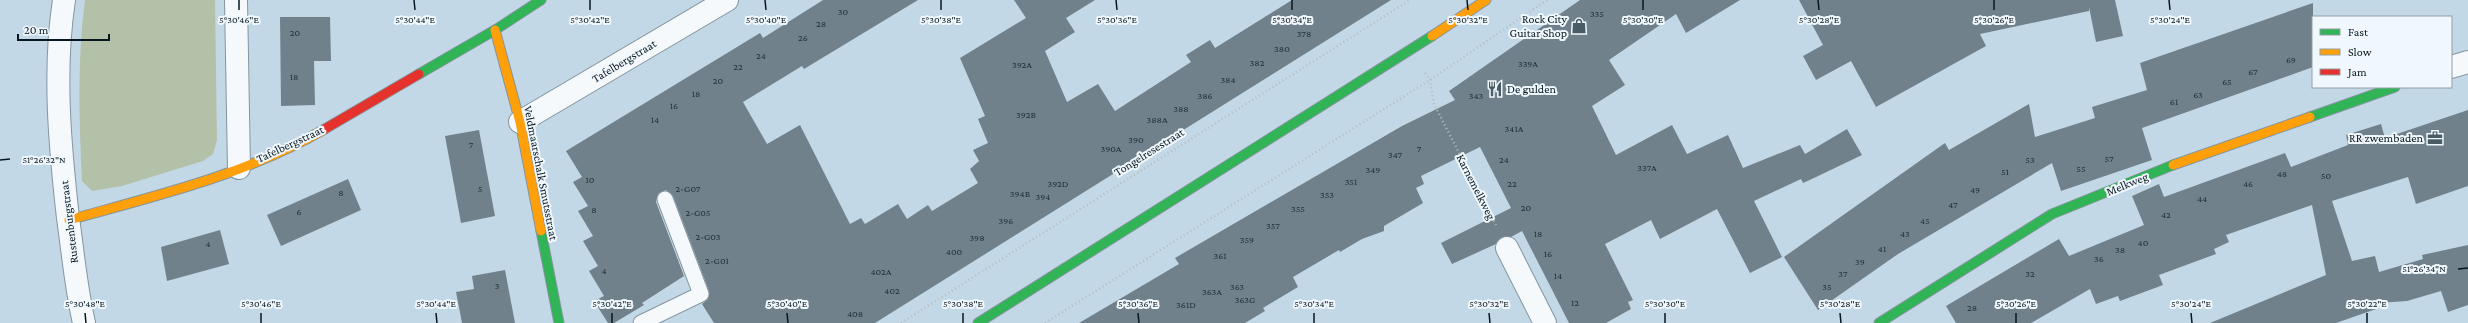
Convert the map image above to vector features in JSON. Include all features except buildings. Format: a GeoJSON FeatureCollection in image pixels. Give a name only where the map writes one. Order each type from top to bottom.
{"type":"FeatureCollection","features":[{"type":"Feature","properties":{"kind":"street","name":"Rustenburgstraat"},"geometry":{"type":"LineString","coordinates":[[64,0],[60,30],[61,155],[76,291],[84,323]]}},
{"type":"Feature","properties":{"kind":"street"},"geometry":{"type":"LineString","coordinates":[[236,0],[239,168]]}},
{"type":"Feature","properties":{"kind":"street","name":"Tafelbergstraat"},"geometry":{"type":"LineString","coordinates":[[69,220],[200,183],[302,142],[495,30],[541,0]]}},
{"type":"Feature","properties":{"kind":"street","name":"Tafelbergstraat"},"geometry":{"type":"LineString","coordinates":[[520,122],[727,0]]}},
{"type":"Feature","properties":{"kind":"street"},"geometry":{"type":"LineString","coordinates":[[978,323],[1411,50],[1486,0]]}},
{"type":"Feature","properties":{"kind":"street","name":"Veldmaarschalk Smutsstraat"},"geometry":{"type":"LineString","coordinates":[[495,30],[520,122],[559,323]]}},
{"type":"Feature","properties":{"kind":"street"},"geometry":{"type":"LineString","coordinates":[[2452,68],[2468,62]]}},
{"type":"Feature","properties":{"kind":"street","name":"Melkweg"},"geometry":{"type":"LineString","coordinates":[[1879,323],[2052,214],[2172,165],[2392,88]]}},
{"type":"Feature","properties":{"kind":"street"},"geometry":{"type":"LineString","coordinates":[[1507,248],[1544,323]]}},
{"type":"Feature","properties":{"kind":"lane"},"geometry":{"type":"LineString","coordinates":[[641,323],[702,294],[664,199]]}},
{"type":"Feature","properties":{"kind":"path","name":"Tongelresestraat"},"geometry":{"type":"LineString","coordinates":[[901,323],[1410,0]]}},
{"type":"Feature","properties":{"kind":"path"},"geometry":{"type":"LineString","coordinates":[[1045,323],[1430,80],[1547,0]]}},
{"type":"Feature","properties":{"kind":"path","name":"Karnemelkweg"},"geometry":{"type":"LineString","coordinates":[[1411,50],[1430,80],[1434,104],[1507,248]]}},
{"type":"Feature","properties":{"kind":"green space"},"geometry":{"type":"Polygon","coordinates":[[[85,0],[215,0],[217,140],[213,154],[203,161],[122,186],[92,191],[82,181],[80,68],[82,23],[85,0]]]}},
{"type":"Feature","properties":{"kind":"traffic: fast"},"geometry":{"type":"LineString","coordinates":[[419,74],[495,30],[541,0]]}},
{"type":"Feature","properties":{"kind":"traffic: fast"},"geometry":{"type":"LineString","coordinates":[[978,323],[1432,36]]}},
{"type":"Feature","properties":{"kind":"traffic: fast"},"geometry":{"type":"LineString","coordinates":[[2310,117],[2392,88]]}},
{"type":"Feature","properties":{"kind":"traffic: fast"},"geometry":{"type":"LineString","coordinates":[[1879,323],[2052,214],[2173,165]]}},
{"type":"Feature","properties":{"kind":"traffic: fast"},"geometry":{"type":"LineString","coordinates":[[541,231],[559,323]]}},
{"type":"Feature","properties":{"kind":"traffic: slow"},"geometry":{"type":"LineString","coordinates":[[1432,36],[1486,0]]}},
{"type":"Feature","properties":{"kind":"traffic: slow"},"geometry":{"type":"LineString","coordinates":[[495,30],[520,122],[541,231]]}},
{"type":"Feature","properties":{"kind":"traffic: slow"},"geometry":{"type":"LineString","coordinates":[[2173,165],[2310,117]]}},
{"type":"Feature","properties":{"kind":"traffic: slow"},"geometry":{"type":"LineString","coordinates":[[69,220],[167,193],[231,172],[293,146],[323,130]]}},
{"type":"Feature","properties":{"kind":"traffic: jam"},"geometry":{"type":"LineString","coordinates":[[323,130],[419,74]]}},
{"type":"Feature","properties":{"kind":"place","name":"Rock City Guitar Shop"},"geometry":{"type":"Point","coordinates":[1579,26]}},
{"type":"Feature","properties":{"kind":"place","name":"De gulden"},"geometry":{"type":"Point","coordinates":[1495,89]}},
{"type":"Feature","properties":{"kind":"place","name":"RR zwembaden"},"geometry":{"type":"Point","coordinates":[2435,138]}}]}
